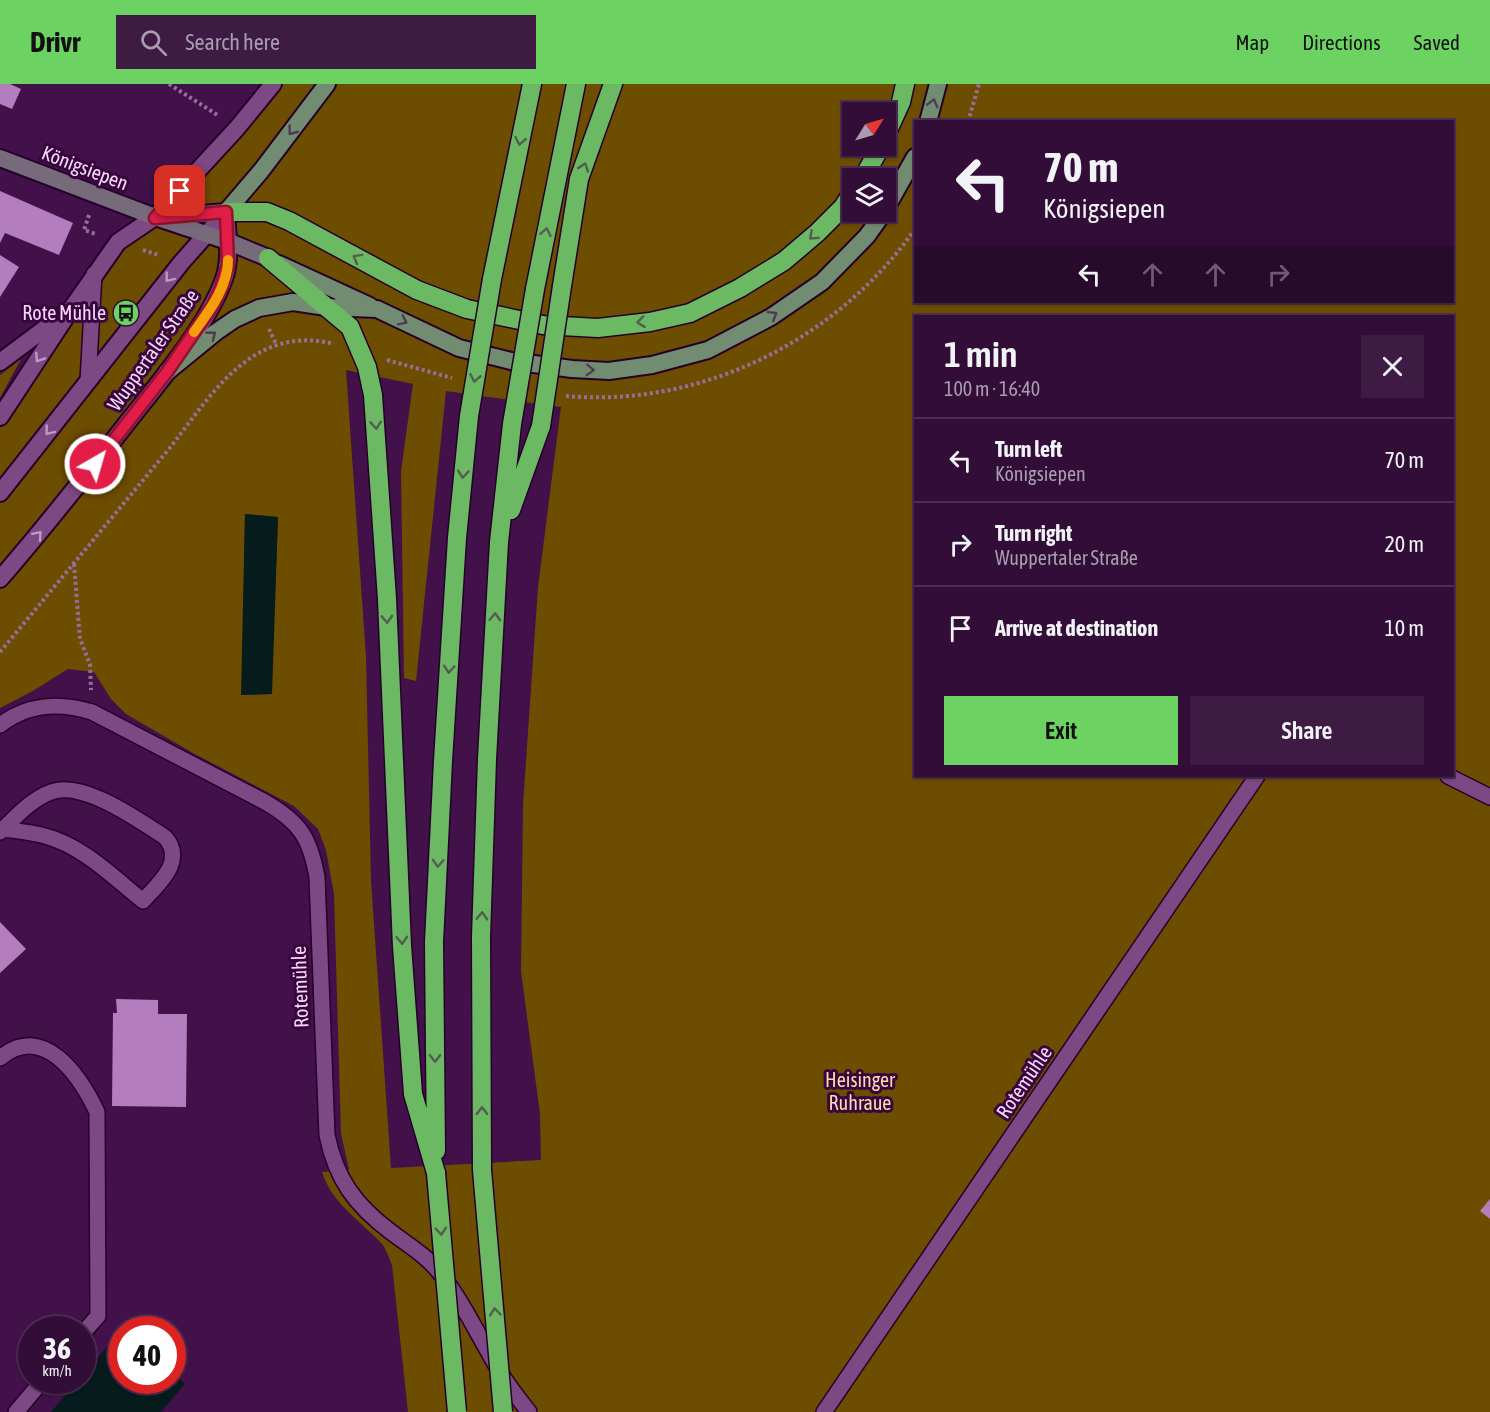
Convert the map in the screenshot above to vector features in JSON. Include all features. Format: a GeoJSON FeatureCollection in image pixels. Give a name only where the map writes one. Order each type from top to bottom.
{"type":"FeatureCollection","features":[{"type":"Feature","properties":{"kind":"highway"},"geometry":{"type":"LineString","coordinates":[[457,1412],[436,1173],[434,931],[455,573],[469,416],[492,279],[532,84]]}},
{"type":"Feature","properties":{"kind":"highway"},"geometry":{"type":"LineString","coordinates":[[504,1412],[482,1170],[481,937],[499,542],[512,424],[535,289],[576,84]]}},
{"type":"Feature","properties":{"kind":"highway"},"geometry":{"type":"LineString","coordinates":[[499,542],[541,426],[579,179],[613,84]]}},
{"type":"Feature","properties":{"kind":"highway"},"geometry":{"type":"LineString","coordinates":[[896,113],[905,84]]}},
{"type":"Feature","properties":{"kind":"highway"},"geometry":{"type":"LineString","coordinates":[[226,212],[267,212],[289,221],[417,290],[467,309],[543,325],[598,328],[650,322],[690,313],[740,288],[784,261],[842,208]]}},
{"type":"Feature","properties":{"kind":"highway"},"geometry":{"type":"LineString","coordinates":[[268,258],[350,327],[369,373],[373,395],[387,599],[402,946],[413,1094],[436,1173]]}},
{"type":"Feature","properties":{"kind":"main road"},"geometry":{"type":"LineString","coordinates":[[226,212],[261,171],[327,84]]}},
{"type":"Feature","properties":{"kind":"main road"},"geometry":{"type":"LineString","coordinates":[[929,120],[938,84]]}},
{"type":"Feature","properties":{"kind":"main road","name":"Königsiepen"},"geometry":{"type":"LineString","coordinates":[[0,158],[155,218],[227,241],[268,258]]}},
{"type":"Feature","properties":{"kind":"main road"},"geometry":{"type":"LineString","coordinates":[[896,191],[914,159]]}},
{"type":"Feature","properties":{"kind":"main road","name":"Königsiepen"},"geometry":{"type":"LineString","coordinates":[[155,218],[226,212]]}},
{"type":"Feature","properties":{"kind":"main road"},"geometry":{"type":"LineString","coordinates":[[268,258],[459,348],[511,361],[609,371],[708,351],[771,317],[822,282],[867,236],[877,222]]}},
{"type":"Feature","properties":{"kind":"main road"},"geometry":{"type":"LineString","coordinates":[[167,372],[216,332],[235,319],[259,308],[293,302],[326,307],[377,309]]}},
{"type":"Feature","properties":{"kind":"street"},"geometry":{"type":"LineString","coordinates":[[0,417],[94,274],[118,242],[155,218],[237,128],[273,84]]}},
{"type":"Feature","properties":{"kind":"street","name":"Wuppertaler Straße"},"geometry":{"type":"LineString","coordinates":[[0,493],[181,263],[226,212]]}},
{"type":"Feature","properties":{"kind":"street","name":"Wuppertaler Straße"},"geometry":{"type":"LineString","coordinates":[[0,579],[52,519],[167,372],[213,305],[228,265],[226,212]]}},
{"type":"Feature","properties":{"kind":"street"},"geometry":{"type":"LineString","coordinates":[[0,363],[71,309]]}},
{"type":"Feature","properties":{"kind":"lane"},"geometry":{"type":"LineString","coordinates":[[88,381],[94,274]]}},
{"type":"Feature","properties":{"kind":"lane","name":"Rotemühle"},"geometry":{"type":"LineString","coordinates":[[0,725],[29,709],[44,706],[63,705],[92,712],[265,802],[298,826],[306,837],[317,877],[327,1135],[332,1158],[347,1188],[359,1204],[428,1259],[440,1272],[474,1324],[498,1370],[529,1412]]}},
{"type":"Feature","properties":{"kind":"lane","name":"Rotemühle"},"geometry":{"type":"LineString","coordinates":[[824,1412],[1256,777]]}},
{"type":"Feature","properties":{"kind":"lane"},"geometry":{"type":"LineString","coordinates":[[1450,777],[1490,797]]}},
{"type":"Feature","properties":{"kind":"lane"},"geometry":{"type":"LineString","coordinates":[[76,790],[123,811],[165,837],[170,842],[173,859],[171,868],[143,901],[82,853],[65,844],[47,836],[2,830],[39,797],[54,791],[76,790]]}},
{"type":"Feature","properties":{"kind":"lane"},"geometry":{"type":"LineString","coordinates":[[0,1058],[10,1050],[23,1045],[41,1047],[65,1063],[85,1088],[97,1112],[98,1316],[96,1318]]}},
{"type":"Feature","properties":{"kind":"lane"},"geometry":{"type":"LineString","coordinates":[[16,1412],[31,1394]]}},
{"type":"Feature","properties":{"kind":"path"},"geometry":{"type":"LineString","coordinates":[[169,84],[219,116]]}},
{"type":"Feature","properties":{"kind":"path"},"geometry":{"type":"LineString","coordinates":[[969,120],[979,84]]}},
{"type":"Feature","properties":{"kind":"path"},"geometry":{"type":"LineString","coordinates":[[0,652],[177,439],[213,392],[241,365],[276,344]]}},
{"type":"Feature","properties":{"kind":"path"},"geometry":{"type":"LineString","coordinates":[[74,563],[80,639],[90,664],[91,686]]}},
{"type":"Feature","properties":{"kind":"green space","name":"Heisinger Ruhraue"},"geometry":{"type":"Polygon","coordinates":[[[278,84],[1490,84],[1490,1412],[408,1412],[392,1265],[382,1244],[332,1193],[322,1172],[349,1170],[341,1133],[334,894],[326,850],[318,829],[294,806],[193,753],[126,714],[111,699],[94,672],[68,669],[0,708],[0,404],[121,242],[278,84]],[[346,370],[366,657],[371,881],[391,1168],[541,1160],[540,1114],[521,971],[523,805],[538,587],[561,407],[446,391],[416,681],[404,678],[401,471],[413,384],[346,370]],[[245,514],[242,695],[271,694],[278,517],[245,514]]]}},
{"type":"Feature","properties":{"kind":"green space"},"geometry":{"type":"Polygon","coordinates":[[[21,359],[0,398],[0,375],[21,359]]]}},
{"type":"Feature","properties":{"kind":"shaded area"},"geometry":{"type":"Polygon","coordinates":[[[245,514],[278,517],[272,694],[241,695],[245,514]]]}},
{"type":"Feature","properties":{"kind":"shaded area"},"geometry":{"type":"Polygon","coordinates":[[[108,1345],[108,1394],[176,1394],[161,1412],[51,1412],[67,1394],[96,1394],[96,1360],[108,1345]]]}},
{"type":"Feature","properties":{"kind":"building"},"geometry":{"type":"Polygon","coordinates":[[[0,84],[10,84],[21,89],[12,109],[0,104],[0,84]]]}},
{"type":"Feature","properties":{"kind":"building"},"geometry":{"type":"Polygon","coordinates":[[[0,191],[73,223],[59,255],[5,233],[0,243],[0,191]]]}},
{"type":"Feature","properties":{"kind":"building"},"geometry":{"type":"Polygon","coordinates":[[[0,255],[19,267],[0,297],[0,255]]]}},
{"type":"Feature","properties":{"kind":"building"},"geometry":{"type":"Polygon","coordinates":[[[0,922],[26,949],[0,973],[0,922]]]}},
{"type":"Feature","properties":{"kind":"building"},"geometry":{"type":"Polygon","coordinates":[[[116,999],[158,1000],[158,1014],[187,1014],[186,1107],[112,1106],[113,1013],[117,1013],[116,999]]]}},
{"type":"Feature","properties":{"kind":"building"},"geometry":{"type":"Polygon","coordinates":[[[1490,1199],[1490,1219],[1480,1211],[1490,1199]]]}},
{"type":"Feature","properties":{"kind":"slow traffic"},"geometry":{"type":"LineString","coordinates":[[194,332],[213,305],[226,274],[228,260]]}},
{"type":"Feature","properties":{"kind":"place","name":"Rote Mühle"},"geometry":{"type":"Point","coordinates":[126,313]}},
{"type":"Feature","properties":{"kind":"route"},"geometry":{"type":"LineString","coordinates":[[95,464],[167,372],[213,305],[226,274],[228,265],[226,212],[155,218],[180,191]]}}]}
